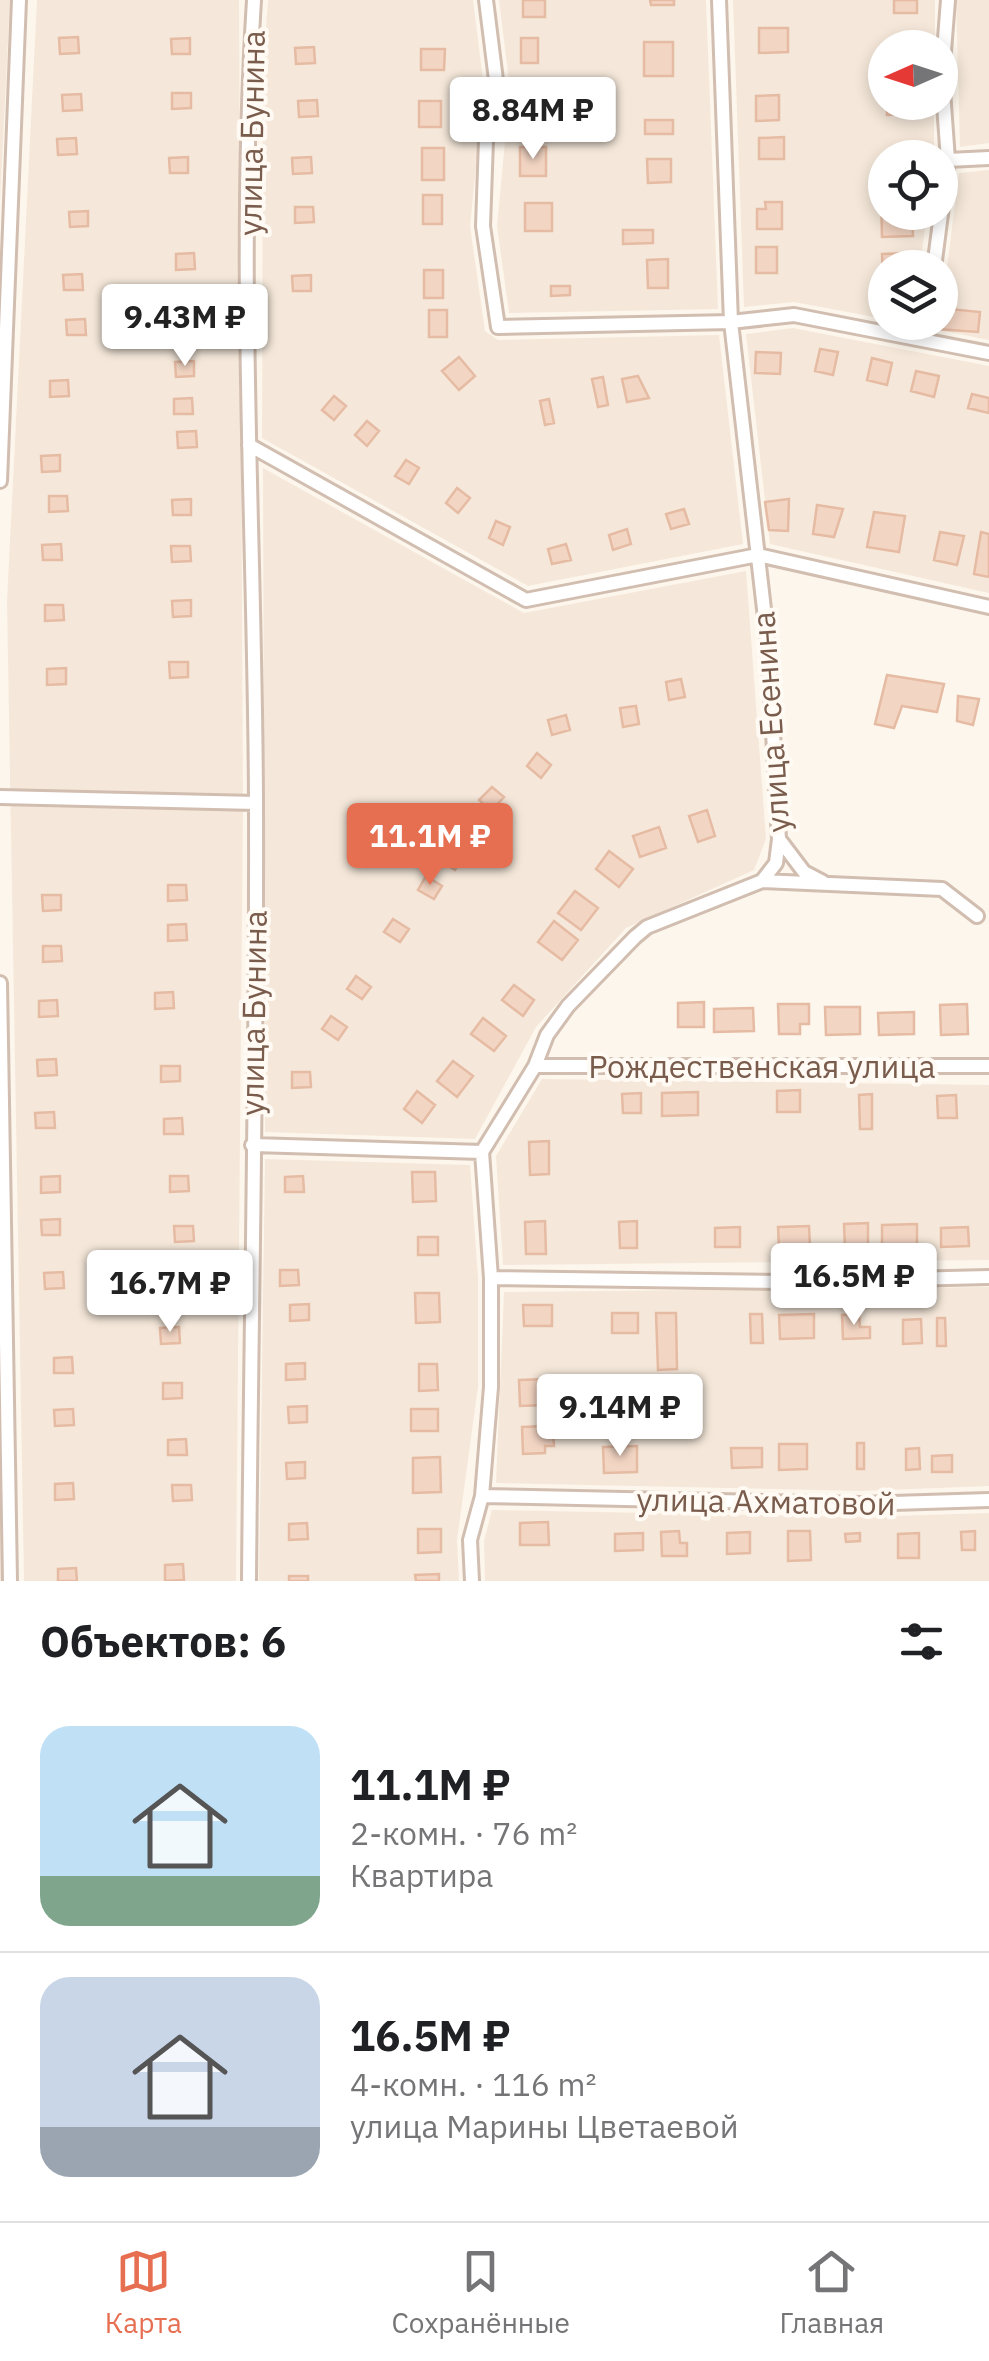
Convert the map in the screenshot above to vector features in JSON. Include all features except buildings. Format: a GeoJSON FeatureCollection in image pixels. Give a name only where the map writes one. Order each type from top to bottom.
{"type":"FeatureCollection","features":[{"type":"Feature","properties":{"kind":"street"},"geometry":{"type":"LineString","coordinates":[[0,481],[20,0]]}},
{"type":"Feature","properties":{"kind":"street","name":"улица Бунина"},"geometry":{"type":"LineString","coordinates":[[249,1581],[256,803],[249,445],[250,72],[254,0]]}},
{"type":"Feature","properties":{"kind":"street"},"geometry":{"type":"LineString","coordinates":[[486,0],[497,88],[486,140],[483,226],[498,327],[731,322],[794,315],[868,329]]}},
{"type":"Feature","properties":{"kind":"street","name":"улица Есенина"},"geometry":{"type":"LineString","coordinates":[[482,1152],[534,1066],[547,1035],[568,1006],[647,927],[762,881],[776,863],[779,839],[758,555],[731,322],[719,0]]}},
{"type":"Feature","properties":{"kind":"street"},"geometry":{"type":"LineString","coordinates":[[947,140],[942,77],[948,0]]}},
{"type":"Feature","properties":{"kind":"street"},"geometry":{"type":"LineString","coordinates":[[958,160],[989,158]]}},
{"type":"Feature","properties":{"kind":"street"},"geometry":{"type":"LineString","coordinates":[[924,340],[989,353]]}},
{"type":"Feature","properties":{"kind":"street"},"geometry":{"type":"LineString","coordinates":[[249,445],[526,600],[758,555],[989,607]]}},
{"type":"Feature","properties":{"kind":"street"},"geometry":{"type":"LineString","coordinates":[[0,797],[256,803]]}},
{"type":"Feature","properties":{"kind":"street"},"geometry":{"type":"LineString","coordinates":[[779,839],[804,872],[830,885]]}},
{"type":"Feature","properties":{"kind":"street"},"geometry":{"type":"LineString","coordinates":[[762,881],[942,890],[978,916]]}},
{"type":"Feature","properties":{"kind":"street"},"geometry":{"type":"LineString","coordinates":[[0,983],[10,1581]]}},
{"type":"Feature","properties":{"kind":"street","name":"Рождественская улица"},"geometry":{"type":"LineString","coordinates":[[534,1066],[989,1066]]}},
{"type":"Feature","properties":{"kind":"street"},"geometry":{"type":"LineString","coordinates":[[252,1145],[482,1152],[491,1278],[491,1388],[482,1496],[470,1540],[472,1581]]}},
{"type":"Feature","properties":{"kind":"street"},"geometry":{"type":"LineString","coordinates":[[491,1278],[784,1282],[989,1277]]}},
{"type":"Feature","properties":{"kind":"street","name":"улица Ахматовой"},"geometry":{"type":"LineString","coordinates":[[482,1496],[862,1504],[989,1500]]}},
{"type":"Feature","properties":{"kind":"shaded area"},"geometry":{"type":"Polygon","coordinates":[[[0,0],[10,0],[0,201],[0,0]]]}},
{"type":"Feature","properties":{"kind":"shaded area"},"geometry":{"type":"Polygon","coordinates":[[[37,0],[239,0],[243,803],[236,1581],[24,1581],[7,601],[37,0]]]}},
{"type":"Feature","properties":{"kind":"shaded area"},"geometry":{"type":"Polygon","coordinates":[[[268,0],[473,0],[484,88],[470,226],[485,331],[498,340],[719,335],[743,544],[528,586],[262,438],[263,72],[268,0]]]}},
{"type":"Feature","properties":{"kind":"shaded area"},"geometry":{"type":"Polygon","coordinates":[[[499,0],[706,0],[718,309],[509,313],[497,226],[510,89],[499,0]]]}},
{"type":"Feature","properties":{"kind":"shaded area"},"geometry":{"type":"Polygon","coordinates":[[[733,0],[935,0],[935,30],[868,30],[868,120],[934,120],[934,140],[868,140],[868,230],[925,230],[922,250],[868,250],[868,316],[794,302],[744,307],[733,0]]]}},
{"type":"Feature","properties":{"kind":"shaded area"},"geometry":{"type":"Polygon","coordinates":[[[956,0],[989,0],[989,143],[960,147],[956,0]]]}},
{"type":"Feature","properties":{"kind":"shaded area"},"geometry":{"type":"Polygon","coordinates":[[[989,170],[989,340],[958,334],[958,250],[949,250],[952,230],[958,230],[959,173],[989,170]]]}},
{"type":"Feature","properties":{"kind":"shaded area"},"geometry":{"type":"Polygon","coordinates":[[[793,328],[989,366],[989,593],[770,544],[746,334],[793,328]]]}},
{"type":"Feature","properties":{"kind":"shaded area"},"geometry":{"type":"Polygon","coordinates":[[[263,468],[524,613],[746,571],[766,839],[754,870],[626,928],[536,1027],[475,1139],[265,1132],[263,468]]]}},
{"type":"Feature","properties":{"kind":"shaded area"},"geometry":{"type":"Polygon","coordinates":[[[542,1079],[989,1085],[989,1260],[503,1265],[496,1156],[542,1079]]]}},
{"type":"Feature","properties":{"kind":"shaded area"},"geometry":{"type":"Polygon","coordinates":[[[0,1154],[7,1581],[0,1581],[0,1154]]]}},
{"type":"Feature","properties":{"kind":"shaded area"},"geometry":{"type":"Polygon","coordinates":[[[265,1159],[470,1165],[478,1278],[478,1387],[457,1540],[459,1581],[259,1581],[265,1159]]]}},
{"type":"Feature","properties":{"kind":"shaded area"},"geometry":{"type":"Polygon","coordinates":[[[989,1287],[989,1486],[861,1491],[496,1483],[504,1292],[989,1287]]]}},
{"type":"Feature","properties":{"kind":"shaded area"},"geometry":{"type":"Polygon","coordinates":[[[492,1510],[862,1517],[989,1513],[989,1581],[485,1581],[484,1541],[492,1510]]]}}]}
